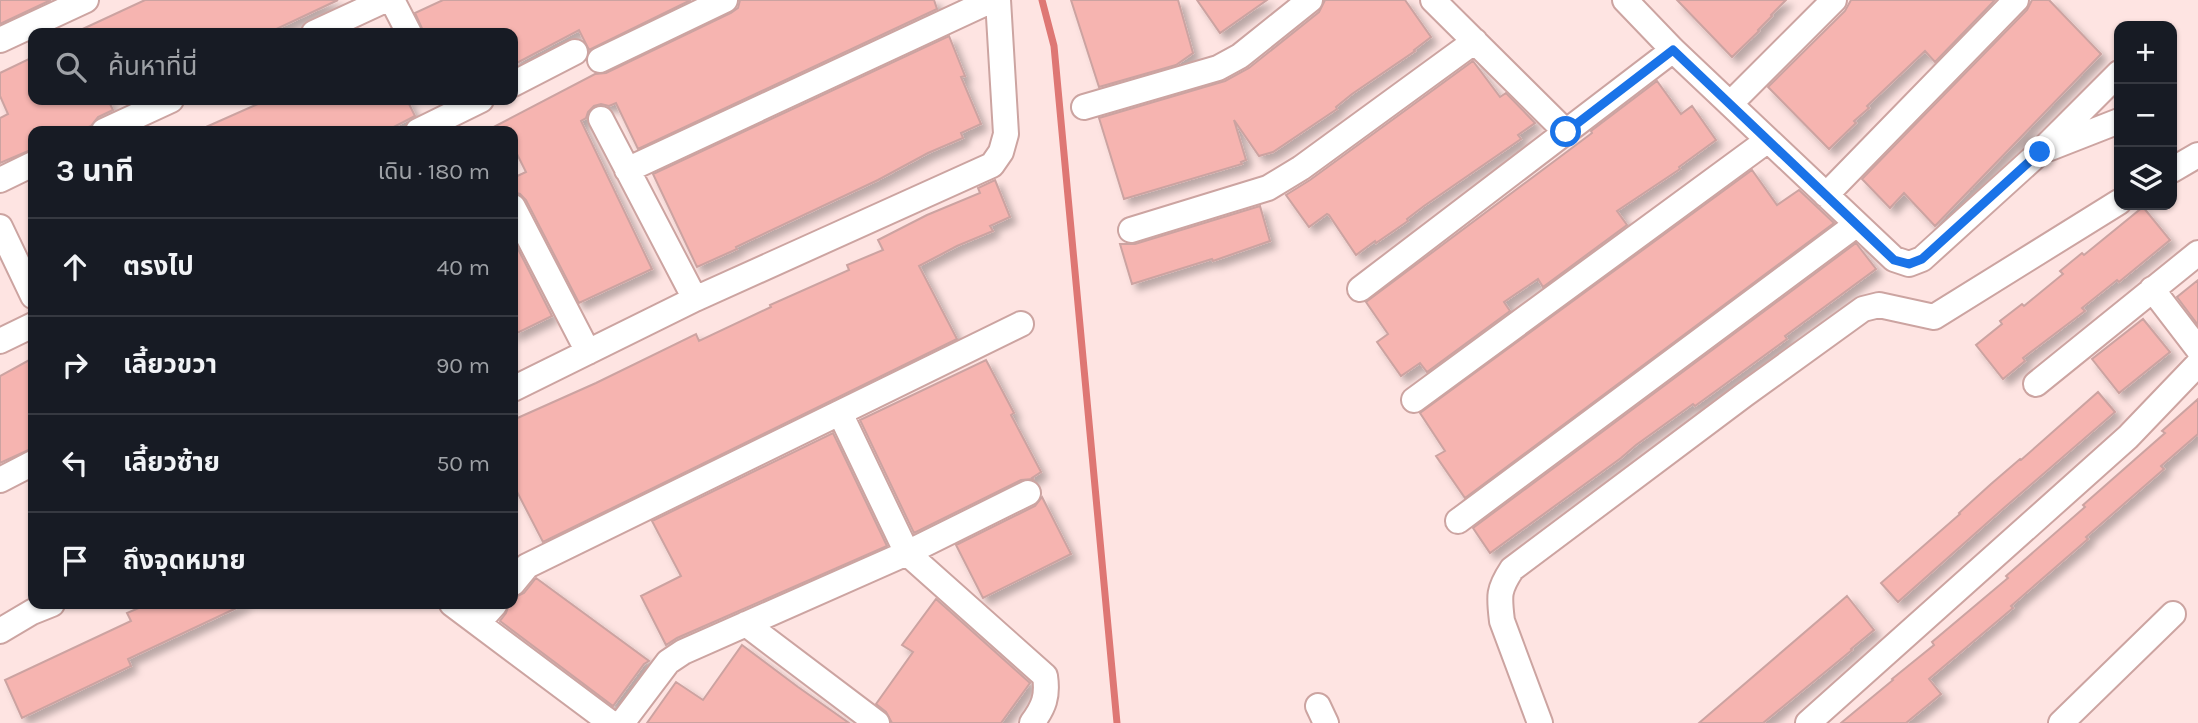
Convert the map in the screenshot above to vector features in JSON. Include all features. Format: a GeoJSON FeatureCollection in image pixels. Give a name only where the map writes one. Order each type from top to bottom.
{"type":"FeatureCollection","features":[{"type":"Feature","properties":{"kind":"street"},"geometry":{"type":"LineString","coordinates":[[0,40],[86,0]]}},
{"type":"Feature","properties":{"kind":"street"},"geometry":{"type":"LineString","coordinates":[[325,28],[385,0]]}},
{"type":"Feature","properties":{"kind":"street"},"geometry":{"type":"LineString","coordinates":[[392,0],[406,28]]}},
{"type":"Feature","properties":{"kind":"street"},"geometry":{"type":"LineString","coordinates":[[600,60],[725,0]]}},
{"type":"Feature","properties":{"kind":"street"},"geometry":{"type":"LineString","coordinates":[[627,170],[992,0]]}},
{"type":"Feature","properties":{"kind":"street"},"geometry":{"type":"LineString","coordinates":[[518,386],[695,299],[992,165],[1001,152],[1006,134],[998,0]]}},
{"type":"Feature","properties":{"kind":"street"},"geometry":{"type":"LineString","coordinates":[[1084,107],[1218,68],[1240,56],[1310,0]]}},
{"type":"Feature","properties":{"kind":"street"},"geometry":{"type":"LineString","coordinates":[[1433,0],[1566,132]]}},
{"type":"Feature","properties":{"kind":"street"},"geometry":{"type":"LineString","coordinates":[[1625,0],[1673,50],[1894,260],[1909,264],[1922,259],[2040,152],[2114,78]]}},
{"type":"Feature","properties":{"kind":"street"},"geometry":{"type":"LineString","coordinates":[[1730,104],[1834,0]]}},
{"type":"Feature","properties":{"kind":"street"},"geometry":{"type":"LineString","coordinates":[[1826,195],[2016,0]]}},
{"type":"Feature","properties":{"kind":"street"},"geometry":{"type":"LineString","coordinates":[[1131,230],[1268,188],[1301,168],[1475,41]]}},
{"type":"Feature","properties":{"kind":"street"},"geometry":{"type":"LineString","coordinates":[[1360,289],[1673,50]]}},
{"type":"Feature","properties":{"kind":"street"},"geometry":{"type":"LineString","coordinates":[[518,81],[575,52]]}},
{"type":"Feature","properties":{"kind":"street"},"geometry":{"type":"LineString","coordinates":[[115,126],[161,105]]}},
{"type":"Feature","properties":{"kind":"street"},"geometry":{"type":"LineString","coordinates":[[424,126],[446,108]]}},
{"type":"Feature","properties":{"kind":"street"},"geometry":{"type":"LineString","coordinates":[[601,119],[695,299]]}},
{"type":"Feature","properties":{"kind":"street"},"geometry":{"type":"LineString","coordinates":[[2040,152],[2114,123]]}},
{"type":"Feature","properties":{"kind":"street"},"geometry":{"type":"LineString","coordinates":[[1414,400],[1768,139]]}},
{"type":"Feature","properties":{"kind":"street"},"geometry":{"type":"LineString","coordinates":[[2177,167],[2198,155]]}},
{"type":"Feature","properties":{"kind":"street"},"geometry":{"type":"LineString","coordinates":[[0,180],[28,166]]}},
{"type":"Feature","properties":{"kind":"street"},"geometry":{"type":"LineString","coordinates":[[1541,723],[1502,621],[1501,585],[1512,569],[1863,309],[1879,305],[1934,317],[2114,205]]}},
{"type":"Feature","properties":{"kind":"street"},"geometry":{"type":"LineString","coordinates":[[518,217],[587,352]]}},
{"type":"Feature","properties":{"kind":"street"},"geometry":{"type":"LineString","coordinates":[[1458,521],[1857,224]]}},
{"type":"Feature","properties":{"kind":"street"},"geometry":{"type":"LineString","coordinates":[[0,227],[28,286]]}},
{"type":"Feature","properties":{"kind":"street"},"geometry":{"type":"LineString","coordinates":[[2036,384],[2198,253]]}},
{"type":"Feature","properties":{"kind":"street"},"geometry":{"type":"LineString","coordinates":[[2152,289],[2198,349]]}},
{"type":"Feature","properties":{"kind":"street"},"geometry":{"type":"LineString","coordinates":[[518,577],[527,566],[1021,324]]}},
{"type":"Feature","properties":{"kind":"street"},"geometry":{"type":"LineString","coordinates":[[0,341],[28,327]]}},
{"type":"Feature","properties":{"kind":"street"},"geometry":{"type":"LineString","coordinates":[[1808,723],[2128,437],[2198,364]]}},
{"type":"Feature","properties":{"kind":"street"},"geometry":{"type":"LineString","coordinates":[[840,413],[907,553],[1045,676],[1048,692],[1042,709],[1032,723]]}},
{"type":"Feature","properties":{"kind":"street"},"geometry":{"type":"LineString","coordinates":[[0,480],[28,466]]}},
{"type":"Feature","properties":{"kind":"street"},"geometry":{"type":"LineString","coordinates":[[622,723],[668,662],[683,652],[907,553],[1028,493]]}},
{"type":"Feature","properties":{"kind":"street"},"geometry":{"type":"LineString","coordinates":[[0,631],[42,609]]}},
{"type":"Feature","properties":{"kind":"street"},"geometry":{"type":"LineString","coordinates":[[459,609],[611,723]]}},
{"type":"Feature","properties":{"kind":"street"},"geometry":{"type":"LineString","coordinates":[[478,623],[491,609]]}},
{"type":"Feature","properties":{"kind":"street"},"geometry":{"type":"LineString","coordinates":[[2061,723],[2173,614]]}},
{"type":"Feature","properties":{"kind":"street"},"geometry":{"type":"LineString","coordinates":[[746,624],[877,723]]}},
{"type":"Feature","properties":{"kind":"building"},"geometry":{"type":"Polygon","coordinates":[[[0,0],[51,0],[0,24],[0,0]]]}},
{"type":"Feature","properties":{"kind":"building"},"geometry":{"type":"Polygon","coordinates":[[[145,0],[338,0],[279,28],[85,28],[145,0]]]}},
{"type":"Feature","properties":{"kind":"building"},"geometry":{"type":"Polygon","coordinates":[[[443,0],[691,0],[589,50],[579,30],[518,62],[518,28],[422,28],[415,13],[443,0]]]}},
{"type":"Feature","properties":{"kind":"building"},"geometry":{"type":"Polygon","coordinates":[[[740,0],[934,0],[937,9],[638,149],[616,103],[594,106],[581,121],[652,269],[579,303],[526,200],[518,193],[518,176],[526,172],[518,156],[518,126],[496,126],[595,74],[606,73],[738,8],[740,0]]]}},
{"type":"Feature","properties":{"kind":"building"},"geometry":{"type":"Polygon","coordinates":[[[1071,0],[1178,0],[1193,53],[1176,65],[1099,87],[1071,0]]]}},
{"type":"Feature","properties":{"kind":"building"},"geometry":{"type":"Polygon","coordinates":[[[1197,0],[1267,0],[1220,33],[1197,0]]]}},
{"type":"Feature","properties":{"kind":"building"},"geometry":{"type":"Polygon","coordinates":[[[1325,0],[1405,0],[1431,37],[1352,94],[1336,107],[1337,109],[1273,152],[1259,156],[1234,120],[1246,160],[1241,162],[1242,164],[1124,199],[1099,118],[1225,81],[1249,68],[1319,12],[1325,0]]]}},
{"type":"Feature","properties":{"kind":"building"},"geometry":{"type":"Polygon","coordinates":[[[1677,0],[1786,0],[1732,57],[1677,0]]]}},
{"type":"Feature","properties":{"kind":"building"},"geometry":{"type":"Polygon","coordinates":[[[1851,0],[1995,0],[1935,62],[1925,51],[1867,106],[1869,108],[1854,121],[1856,123],[1829,149],[1768,87],[1845,11],[1851,0]]]}},
{"type":"Feature","properties":{"kind":"building"},"geometry":{"type":"Polygon","coordinates":[[[2032,0],[2049,0],[2101,54],[1935,226],[1904,193],[1890,208],[1862,179],[2027,10],[2032,0]]]}},
{"type":"Feature","properties":{"kind":"building"},"geometry":{"type":"Polygon","coordinates":[[[949,36],[965,76],[961,77],[981,124],[961,133],[963,138],[697,267],[653,174],[949,36]]]}},
{"type":"Feature","properties":{"kind":"building"},"geometry":{"type":"Polygon","coordinates":[[[28,59],[28,105],[110,105],[113,110],[98,117],[91,126],[28,126],[28,151],[0,163],[0,118],[8,114],[0,96],[0,73],[28,59]]]}},
{"type":"Feature","properties":{"kind":"building"},"geometry":{"type":"Polygon","coordinates":[[[1473,61],[1500,97],[1506,93],[1535,123],[1518,135],[1521,139],[1356,255],[1329,215],[1309,227],[1286,195],[1473,61]]]}},
{"type":"Feature","properties":{"kind":"building"},"geometry":{"type":"Polygon","coordinates":[[[1657,81],[1681,114],[1692,106],[1716,140],[1679,167],[1680,169],[1617,211],[1627,225],[1543,287],[1538,279],[1504,302],[1510,311],[1427,372],[1420,363],[1401,376],[1377,342],[1388,334],[1366,302],[1657,81]]]}},
{"type":"Feature","properties":{"kind":"building"},"geometry":{"type":"Polygon","coordinates":[[[256,105],[410,105],[415,116],[396,126],[208,126],[256,105]]]}},
{"type":"Feature","properties":{"kind":"building"},"geometry":{"type":"Polygon","coordinates":[[[1752,170],[1777,205],[1799,190],[1834,223],[1465,498],[1436,456],[1445,451],[1420,413],[1752,170]]]}},
{"type":"Feature","properties":{"kind":"building"},"geometry":{"type":"Polygon","coordinates":[[[995,180],[1010,217],[990,226],[993,231],[919,266],[957,339],[543,542],[518,494],[518,418],[696,334],[699,341],[771,307],[770,305],[849,270],[847,265],[883,250],[878,240],[927,215],[980,193],[978,188],[995,180]]]}},
{"type":"Feature","properties":{"kind":"building"},"geometry":{"type":"Polygon","coordinates":[[[1260,206],[1270,241],[1213,261],[1212,259],[1132,284],[1120,244],[1135,244],[1260,206]]]}},
{"type":"Feature","properties":{"kind":"building"},"geometry":{"type":"Polygon","coordinates":[[[2139,210],[2145,210],[2170,240],[2082,308],[2085,311],[2023,358],[2025,361],[2003,379],[1976,345],[2002,324],[2000,321],[2022,304],[2024,306],[2063,274],[2060,271],[2082,253],[2084,255],[2139,210]]]}},
{"type":"Feature","properties":{"kind":"building"},"geometry":{"type":"Polygon","coordinates":[[[1856,243],[1876,269],[1785,336],[1787,339],[1636,445],[1490,553],[1473,528],[1856,243]]]}},
{"type":"Feature","properties":{"kind":"building"},"geometry":{"type":"Polygon","coordinates":[[[518,249],[552,316],[518,333],[518,249]]]}},
{"type":"Feature","properties":{"kind":"building"},"geometry":{"type":"Polygon","coordinates":[[[2198,280],[2198,325],[2177,297],[2198,280]]]}},
{"type":"Feature","properties":{"kind":"building"},"geometry":{"type":"Polygon","coordinates":[[[2143,319],[2170,352],[2119,393],[2092,359],[2143,319]]]}},
{"type":"Feature","properties":{"kind":"building"},"geometry":{"type":"Polygon","coordinates":[[[986,360],[1041,472],[1033,479],[1021,480],[914,533],[860,420],[986,360]]]}},
{"type":"Feature","properties":{"kind":"building"},"geometry":{"type":"Polygon","coordinates":[[[28,361],[28,450],[0,463],[0,376],[28,361]]]}},
{"type":"Feature","properties":{"kind":"building"},"geometry":{"type":"Polygon","coordinates":[[[2098,392],[2115,412],[1898,602],[1881,583],[2098,392]]]}},
{"type":"Feature","properties":{"kind":"building"},"geometry":{"type":"Polygon","coordinates":[[[2198,399],[2198,434],[2161,466],[2164,469],[2086,537],[2088,539],[2011,606],[2013,608],[1929,679],[1941,694],[1906,723],[1841,723],[2008,578],[2006,576],[2085,507],[2083,505],[2165,433],[2162,431],[2198,399]]]}},
{"type":"Feature","properties":{"kind":"building"},"geometry":{"type":"Polygon","coordinates":[[[833,433],[887,546],[666,645],[641,596],[681,576],[652,521],[833,433]]]}},
{"type":"Feature","properties":{"kind":"building"},"geometry":{"type":"Polygon","coordinates":[[[1042,497],[1071,554],[983,598],[956,545],[1035,506],[1042,497]]]}},
{"type":"Feature","properties":{"kind":"building"},"geometry":{"type":"Polygon","coordinates":[[[536,578],[649,661],[613,706],[500,621],[507,609],[518,609],[518,596],[524,593],[536,578]]]}},
{"type":"Feature","properties":{"kind":"building"},"geometry":{"type":"Polygon","coordinates":[[[1847,596],[1874,630],[1852,650],[1763,723],[1699,723],[1847,596]]]}},
{"type":"Feature","properties":{"kind":"building"},"geometry":{"type":"Polygon","coordinates":[[[936,599],[1030,683],[1001,723],[892,723],[886,712],[876,704],[913,652],[902,645],[936,599]]]}},
{"type":"Feature","properties":{"kind":"building"},"geometry":{"type":"Polygon","coordinates":[[[136,609],[234,609],[128,659],[131,666],[22,718],[5,680],[131,621],[127,613],[136,609]]]}},
{"type":"Feature","properties":{"kind":"building"},"geometry":{"type":"Polygon","coordinates":[[[742,645],[849,723],[647,723],[676,682],[703,700],[742,645]]]}},
{"type":"Feature","properties":{"kind":"waterway"},"geometry":{"type":"LineString","coordinates":[[1042,0],[1054,46],[1117,723]]}},
{"type":"Feature","properties":{"kind":"route"},"geometry":{"type":"LineString","coordinates":[[1566,132],[1673,50],[1894,260],[1909,264],[1922,259],[2040,152]]}}]}
